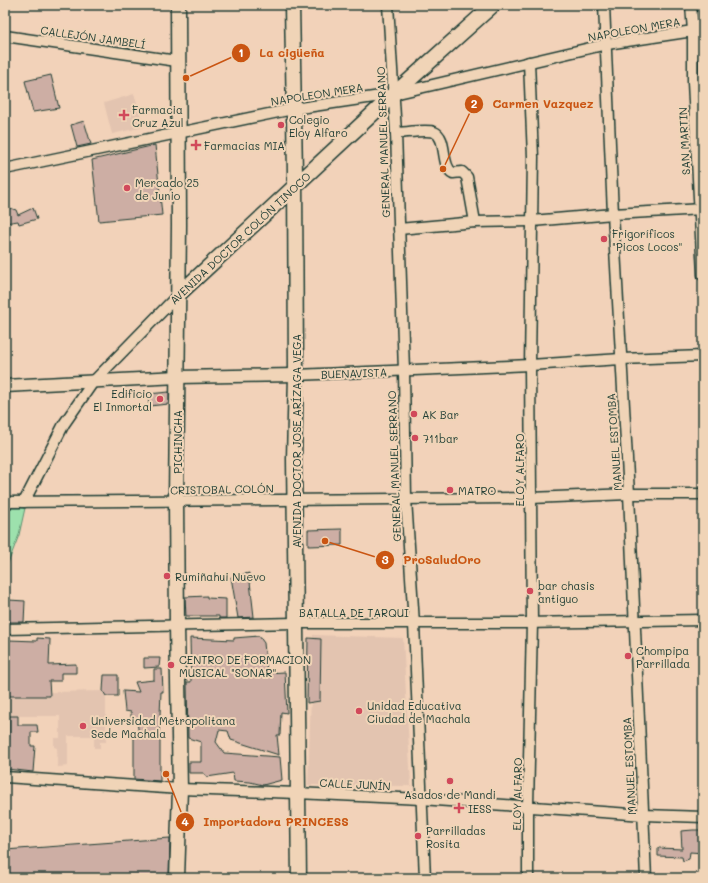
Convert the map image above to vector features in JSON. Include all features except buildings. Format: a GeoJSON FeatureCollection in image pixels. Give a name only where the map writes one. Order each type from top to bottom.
{"type":"FeatureCollection","features":[{"type":"Feature","properties":{"kind":"main road","name":"PICHINCHA"},"geometry":{"type":"LineString","coordinates":[[177,878],[180,789],[176,502],[179,133],[177,61],[178,5]]}},
{"type":"Feature","properties":{"kind":"main road","name":"AVENIDA DOCTOR JOSE ARÍZAGA VEGA"},"geometry":{"type":"LineString","coordinates":[[292,5],[295,188],[295,500],[299,878]]}},
{"type":"Feature","properties":{"kind":"main road","name":"AVENIDA DOCTOR COLÓN TINOCO"},"geometry":{"type":"LineString","coordinates":[[178,295],[295,188],[394,94],[493,5]]}},
{"type":"Feature","properties":{"kind":"street","name":"GENERAL MANUEL SERRANO"},"geometry":{"type":"LineString","coordinates":[[388,5],[396,133],[398,229],[404,371],[406,498],[414,624],[425,878]]}},
{"type":"Feature","properties":{"kind":"street","name":"MANUEL ESTOMBA"},"geometry":{"type":"LineString","coordinates":[[604,5],[613,214],[629,494],[646,878]]}},
{"type":"Feature","properties":{"kind":"street","name":"SAN MARTIN"},"geometry":{"type":"LineString","coordinates":[[691,5],[698,30],[703,275]]}},
{"type":"Feature","properties":{"kind":"street","name":"NAPOLEON MERA"},"geometry":{"type":"LineString","coordinates":[[5,169],[293,108],[394,94],[606,44],[698,30]]}},
{"type":"Feature","properties":{"kind":"street","name":"CALLEJÓN JAMBELÍ"},"geometry":{"type":"LineString","coordinates":[[5,36],[177,61]]}},
{"type":"Feature","properties":{"kind":"street","name":"ELOY ALFARO"},"geometry":{"type":"LineString","coordinates":[[528,878],[532,623],[530,366],[532,120],[529,62]]}},
{"type":"Feature","properties":{"kind":"street"},"geometry":{"type":"LineString","coordinates":[[396,133],[431,131],[438,134],[441,139],[448,170],[454,173],[462,172],[467,177],[475,222]]}},
{"type":"Feature","properties":{"kind":"street"},"geometry":{"type":"LineString","coordinates":[[398,229],[475,222],[532,221],[613,214],[701,209]]}},
{"type":"Feature","properties":{"kind":"street","name":"AVENIDA DOCTOR COLÓN TINOCO"},"geometry":{"type":"LineString","coordinates":[[24,502],[64,424],[93,382],[178,295]]}},
{"type":"Feature","properties":{"kind":"street","name":"BUENAVISTA"},"geometry":{"type":"LineString","coordinates":[[5,386],[178,378],[530,366],[703,356]]}},
{"type":"Feature","properties":{"kind":"street","name":"CRISTOBAL COLÓN"},"geometry":{"type":"LineString","coordinates":[[5,502],[176,502],[406,498],[531,498],[629,494],[703,494]]}},
{"type":"Feature","properties":{"kind":"street","name":"BATALLA DE TARQUI"},"geometry":{"type":"LineString","coordinates":[[5,629],[296,623],[414,624],[703,620]]}},
{"type":"Feature","properties":{"kind":"street","name":"CALLE JUNÍN"},"geometry":{"type":"LineString","coordinates":[[5,777],[180,789],[421,799],[703,817]]}},
{"type":"Feature","properties":{"kind":"shaded area","name":"Farmacia Cruz Azul"},"geometry":{"type":"Polygon","coordinates":[[[134,94],[144,127],[112,134],[104,103],[134,94]]]}},
{"type":"Feature","properties":{"kind":"shaded area","name":"Unidad Educativa Ciudad de Machala"},"geometry":{"type":"Polygon","coordinates":[[[313,635],[403,638],[411,786],[308,785],[313,635]]]}},
{"type":"Feature","properties":{"kind":"shaded area","name":"Universidad Metropolitana Sede Machala"},"geometry":{"type":"Polygon","coordinates":[[[106,691],[106,742],[100,742],[100,748],[94,748],[94,736],[68,736],[68,766],[58,767],[57,748],[54,747],[54,738],[60,738],[60,716],[9,716],[9,696],[50,696],[50,692],[106,691]]]}},
{"type":"Feature","properties":{"kind":"green space"},"geometry":{"type":"Polygon","coordinates":[[[5,508],[25,508],[19,535],[5,571],[5,508]]]}},
{"type":"Feature","properties":{"kind":"place","name":"La cigüeña"},"geometry":{"type":"Point","coordinates":[186,78]}},
{"type":"Feature","properties":{"kind":"place","name":"Farmacia Cruz Azul"},"geometry":{"type":"Point","coordinates":[124,115]}},
{"type":"Feature","properties":{"kind":"place","name":"Colegio Eloy Alfaro"},"geometry":{"type":"Point","coordinates":[281,125]}},
{"type":"Feature","properties":{"kind":"place","name":"Farmacias MIA"},"geometry":{"type":"Point","coordinates":[196,145]}},
{"type":"Feature","properties":{"kind":"place","name":"Carmen Vazquez"},"geometry":{"type":"Point","coordinates":[443,169]}},
{"type":"Feature","properties":{"kind":"place","name":"Mercado 25 de Junio"},"geometry":{"type":"Point","coordinates":[127,188]}},
{"type":"Feature","properties":{"kind":"place","name":"Frigoríficos \"Picos Locos\""},"geometry":{"type":"Point","coordinates":[604,239]}},
{"type":"Feature","properties":{"kind":"place","name":"Edificio El Inmortal"},"geometry":{"type":"Point","coordinates":[160,399]}},
{"type":"Feature","properties":{"kind":"place","name":"AK Bar"},"geometry":{"type":"Point","coordinates":[414,414]}},
{"type":"Feature","properties":{"kind":"place","name":"711bar"},"geometry":{"type":"Point","coordinates":[415,438]}},
{"type":"Feature","properties":{"kind":"place","name":"MATRO"},"geometry":{"type":"Point","coordinates":[450,490]}},
{"type":"Feature","properties":{"kind":"place","name":"ProSaludOro"},"geometry":{"type":"Point","coordinates":[325,541]}},
{"type":"Feature","properties":{"kind":"place","name":"Rumiñahui Nuevo"},"geometry":{"type":"Point","coordinates":[167,576]}},
{"type":"Feature","properties":{"kind":"place","name":"bar chasis antiguo"},"geometry":{"type":"Point","coordinates":[530,591]}},
{"type":"Feature","properties":{"kind":"place","name":"Chompipa Parrillada"},"geometry":{"type":"Point","coordinates":[628,656]}},
{"type":"Feature","properties":{"kind":"place","name":"CENTRO DE FORMACION MUSICAL \"SONAR\""},"geometry":{"type":"Point","coordinates":[171,665]}},
{"type":"Feature","properties":{"kind":"place","name":"Unidad Educativa Ciudad de Machala"},"geometry":{"type":"Point","coordinates":[359,711]}},
{"type":"Feature","properties":{"kind":"place","name":"Universidad Metropolitana Sede Machala"},"geometry":{"type":"Point","coordinates":[83,726]}},
{"type":"Feature","properties":{"kind":"place","name":"Importadora PRINCESS"},"geometry":{"type":"Point","coordinates":[166,774]}},
{"type":"Feature","properties":{"kind":"place","name":"Asados de Mandi"},"geometry":{"type":"Point","coordinates":[450,781]}},
{"type":"Feature","properties":{"kind":"place","name":"IESS"},"geometry":{"type":"Point","coordinates":[459,808]}},
{"type":"Feature","properties":{"kind":"place","name":"Parrilladas Rosita"},"geometry":{"type":"Point","coordinates":[418,836]}}]}
